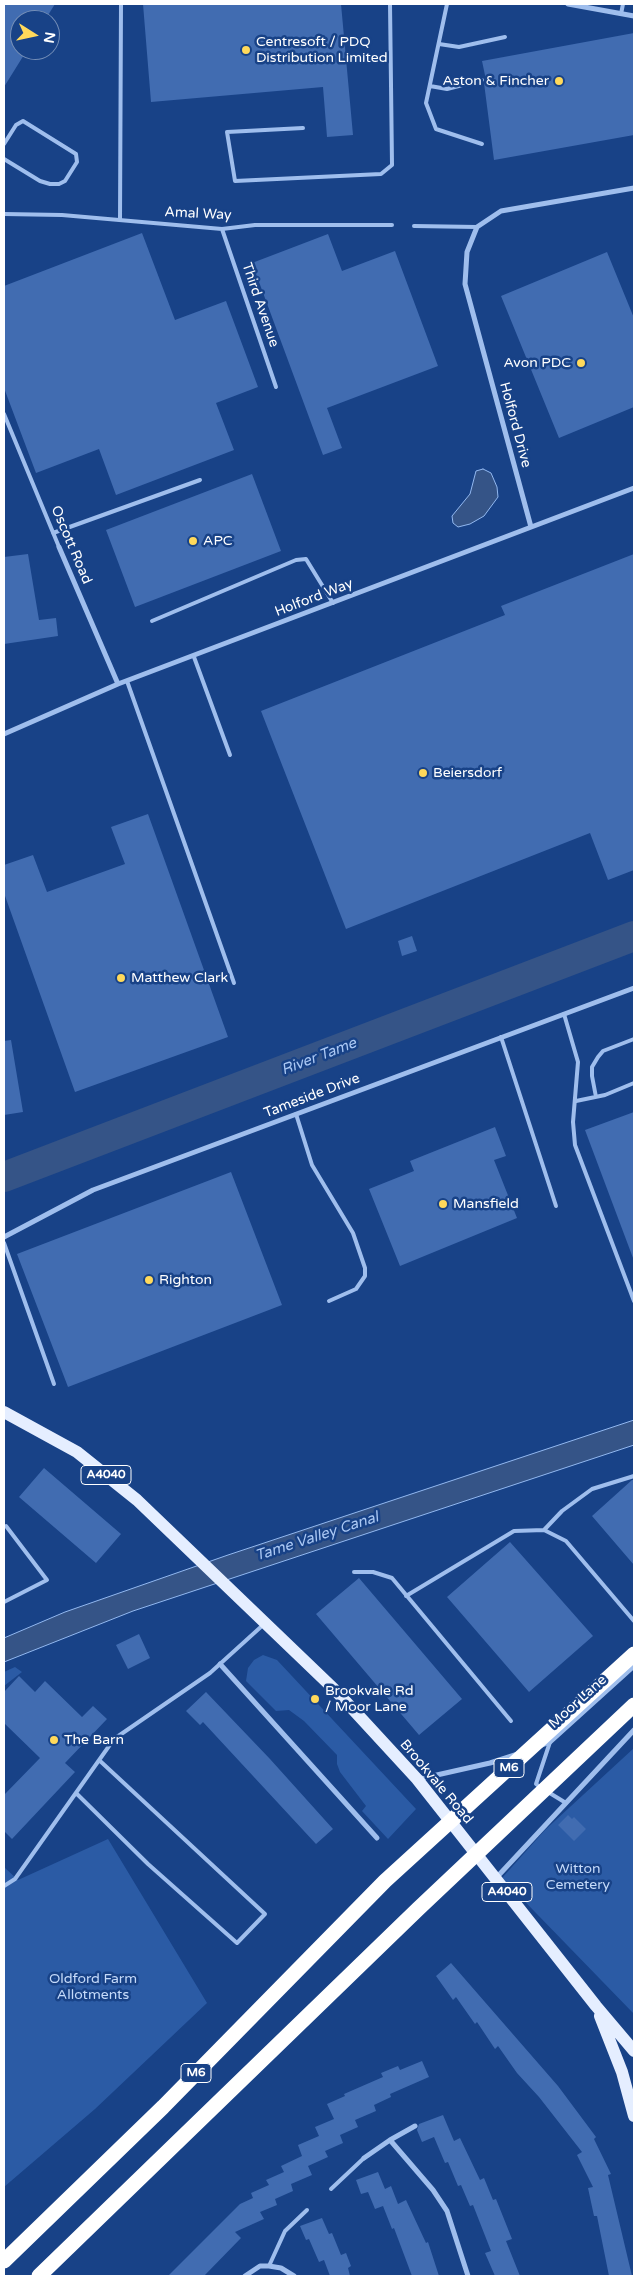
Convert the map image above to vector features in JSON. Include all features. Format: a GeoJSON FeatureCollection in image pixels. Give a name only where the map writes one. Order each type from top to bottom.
{"type":"FeatureCollection","features":[{"type":"Feature","properties":{"kind":"highway","name":"M6"},"geometry":{"type":"LineString","coordinates":[[4,2261],[163,2107],[385,1881],[634,1654]]}},
{"type":"Feature","properties":{"kind":"highway","name":"M6"},"geometry":{"type":"LineString","coordinates":[[39,2276],[418,1909],[634,1705]]}},
{"type":"Feature","properties":{"kind":"main road","name":"Brookvale Road"},"geometry":{"type":"LineString","coordinates":[[4,1412],[77,1452],[137,1500],[336,1691],[417,1779],[596,2006],[634,2051]]}},
{"type":"Feature","properties":{"kind":"main road","name":"Brookvale Road"},"geometry":{"type":"LineString","coordinates":[[596,2006],[622,2072],[634,2116]]}},
{"type":"Feature","properties":{"kind":"street"},"geometry":{"type":"LineString","coordinates":[[568,4],[634,16]]}},
{"type":"Feature","properties":{"kind":"street"},"geometry":{"type":"LineString","coordinates":[[477,227],[501,211],[634,188]]}},
{"type":"Feature","properties":{"kind":"street","name":"Holford Drive"},"geometry":{"type":"LineString","coordinates":[[477,227],[467,252],[465,284],[531,527]]}},
{"type":"Feature","properties":{"kind":"street","name":"Holford Way"},"geometry":{"type":"LineString","coordinates":[[4,734],[118,684],[194,657],[634,488]]}},
{"type":"Feature","properties":{"kind":"street","name":"Oscott Road"},"geometry":{"type":"LineString","coordinates":[[59,547],[118,684]]}},
{"type":"Feature","properties":{"kind":"street","name":"Tameside Drive"},"geometry":{"type":"LineString","coordinates":[[4,1237],[93,1190],[634,988]]}},
{"type":"Feature","properties":{"kind":"street"},"geometry":{"type":"LineString","coordinates":[[220,1664],[377,1838]]}},
{"type":"Feature","properties":{"kind":"street","name":"Moor Lane"},"geometry":{"type":"LineString","coordinates":[[417,1779],[490,1763],[550,1742],[634,1666]]}},
{"type":"Feature","properties":{"kind":"street"},"geometry":{"type":"LineString","coordinates":[[496,1878],[634,1730]]}},
{"type":"Feature","properties":{"kind":"street"},"geometry":{"type":"LineString","coordinates":[[364,2158],[415,2126]]}},
{"type":"Feature","properties":{"kind":"street"},"geometry":{"type":"LineString","coordinates":[[390,2140],[433,2190],[447,2211],[468,2276]]}},
{"type":"Feature","properties":{"kind":"street"},"geometry":{"type":"LineString","coordinates":[[245,2276],[260,2266],[281,2268],[294,2276]]}},
{"type":"Feature","properties":{"kind":"lane"},"geometry":{"type":"LineString","coordinates":[[120,220],[121,4]]}},
{"type":"Feature","properties":{"kind":"lane"},"geometry":{"type":"LineString","coordinates":[[303,128],[227,132],[235,181],[381,174],[392,164],[390,4]]}},
{"type":"Feature","properties":{"kind":"lane"},"geometry":{"type":"LineString","coordinates":[[447,4],[426,103],[436,128],[482,144]]}},
{"type":"Feature","properties":{"kind":"lane"},"geometry":{"type":"LineString","coordinates":[[621,14],[623,4]]}},
{"type":"Feature","properties":{"kind":"lane"},"geometry":{"type":"LineString","coordinates":[[439,44],[459,47],[505,37]]}},
{"type":"Feature","properties":{"kind":"lane"},"geometry":{"type":"LineString","coordinates":[[430,86],[447,89],[482,80]]}},
{"type":"Feature","properties":{"kind":"lane"},"geometry":{"type":"LineString","coordinates":[[4,144],[16,125],[23,121],[76,154],[77,162],[66,181],[59,184],[50,184],[40,181],[4,159]]}},
{"type":"Feature","properties":{"kind":"lane","name":"Amal Way"},"geometry":{"type":"LineString","coordinates":[[4,214],[62,215],[222,229],[255,225],[392,225]]}},
{"type":"Feature","properties":{"kind":"lane"},"geometry":{"type":"LineString","coordinates":[[414,226],[477,227]]}},
{"type":"Feature","properties":{"kind":"lane","name":"Third Avenue"},"geometry":{"type":"LineString","coordinates":[[222,229],[276,388]]}},
{"type":"Feature","properties":{"kind":"lane","name":"Oscott Road"},"geometry":{"type":"LineString","coordinates":[[4,414],[59,547]]}},
{"type":"Feature","properties":{"kind":"lane"},"geometry":{"type":"LineString","coordinates":[[53,533],[200,480]]}},
{"type":"Feature","properties":{"kind":"lane"},"geometry":{"type":"LineString","coordinates":[[152,621],[296,560],[306,559],[333,603]]}},
{"type":"Feature","properties":{"kind":"lane"},"geometry":{"type":"LineString","coordinates":[[194,657],[230,755]]}},
{"type":"Feature","properties":{"kind":"lane"},"geometry":{"type":"LineString","coordinates":[[127,681],[234,983]]}},
{"type":"Feature","properties":{"kind":"lane"},"geometry":{"type":"LineString","coordinates":[[564,1014],[578,1062],[573,1122],[575,1146],[634,1301]]}},
{"type":"Feature","properties":{"kind":"lane"},"geometry":{"type":"LineString","coordinates":[[501,1037],[556,1206]]}},
{"type":"Feature","properties":{"kind":"lane"},"geometry":{"type":"LineString","coordinates":[[596,1097],[592,1067],[603,1051],[634,1039]]}},
{"type":"Feature","properties":{"kind":"lane"},"geometry":{"type":"LineString","coordinates":[[576,1101],[596,1097],[634,1083]]}},
{"type":"Feature","properties":{"kind":"lane"},"geometry":{"type":"LineString","coordinates":[[296,1114],[312,1165],[353,1233],[365,1268],[365,1276],[356,1289],[329,1301]]}},
{"type":"Feature","properties":{"kind":"lane"},"geometry":{"type":"LineString","coordinates":[[4,1243],[54,1384]]}},
{"type":"Feature","properties":{"kind":"lane"},"geometry":{"type":"LineString","coordinates":[[544,1530],[562,1511],[592,1489],[634,1476]]}},
{"type":"Feature","properties":{"kind":"lane"},"geometry":{"type":"LineString","coordinates":[[4,1602],[47,1580],[6,1526]]}},
{"type":"Feature","properties":{"kind":"lane"},"geometry":{"type":"LineString","coordinates":[[406,1596],[514,1531],[544,1530],[566,1541],[634,1621]]}},
{"type":"Feature","properties":{"kind":"lane"},"geometry":{"type":"LineString","coordinates":[[354,1572],[373,1572],[392,1578],[511,1722]]}},
{"type":"Feature","properties":{"kind":"lane"},"geometry":{"type":"LineString","coordinates":[[4,1886],[15,1879],[114,1739],[220,1664],[264,1623]]}},
{"type":"Feature","properties":{"kind":"lane"},"geometry":{"type":"LineString","coordinates":[[550,1742],[536,1784],[566,1803]]}},
{"type":"Feature","properties":{"kind":"lane"},"geometry":{"type":"LineString","coordinates":[[76,1793],[148,1864],[237,1943],[265,1914],[99,1760]]}},
{"type":"Feature","properties":{"kind":"lane"},"geometry":{"type":"LineString","coordinates":[[331,2189],[364,2158]]}},
{"type":"Feature","properties":{"kind":"lane"},"geometry":{"type":"LineString","coordinates":[[269,2266],[285,2231],[307,2210]]}},
{"type":"Feature","properties":{"kind":"green space"},"geometry":{"type":"Polygon","coordinates":[[[263,1655],[277,1660],[416,1809],[388,1839],[362,1811],[366,1806],[340,1772],[337,1764],[337,1755],[304,1721],[289,1710],[276,1711],[246,1681],[248,1668],[254,1660],[263,1655]]]}},
{"type":"Feature","properties":{"kind":"green space"},"geometry":{"type":"Polygon","coordinates":[[[15,1667],[22,1672],[4,1686],[4,1672],[15,1667]]]}},
{"type":"Feature","properties":{"kind":"green space","name":"Witton Cemetery"},"geometry":{"type":"Polygon","coordinates":[[[634,1748],[634,2014],[502,1878],[545,1830],[634,1748]]]}},
{"type":"Feature","properties":{"kind":"green space","name":"Oldford Farm Allotments"},"geometry":{"type":"Polygon","coordinates":[[[108,1839],[207,2003],[95,2109],[4,2187],[4,1867],[18,1880],[108,1839]]]}},
{"type":"Feature","properties":{"kind":"water"},"geometry":{"type":"Polygon","coordinates":[[[483,469],[491,473],[497,487],[498,497],[484,516],[470,524],[458,527],[453,523],[452,516],[470,494],[476,471],[483,469]]]}},
{"type":"Feature","properties":{"kind":"water","name":"Tame Valley Canal"},"geometry":{"type":"Polygon","coordinates":[[[634,1420],[634,1445],[133,1611],[4,1662],[4,1638],[65,1612],[228,1555],[634,1420]]]}},
{"type":"Feature","properties":{"kind":"building"},"geometry":{"type":"Polygon","coordinates":[[[4,4],[55,4],[51,10],[10,10],[10,60],[21,60],[4,87],[4,4]]]}},
{"type":"Feature","properties":{"kind":"building","name":"Centresoft / PDQ Distribution Limited"},"geometry":{"type":"Polygon","coordinates":[[[143,4],[341,4],[353,135],[327,137],[323,87],[151,102],[143,4]]]}},
{"type":"Feature","properties":{"kind":"building","name":"Aston & Fincher"},"geometry":{"type":"Polygon","coordinates":[[[634,33],[634,135],[494,160],[484,83],[486,80],[482,61],[634,33]]]}},
{"type":"Feature","properties":{"kind":"building"},"geometry":{"type":"Polygon","coordinates":[[[142,233],[175,320],[226,301],[258,387],[216,403],[234,450],[116,495],[99,449],[36,473],[4,388],[4,286],[142,233]]]}},
{"type":"Feature","properties":{"kind":"building"},"geometry":{"type":"Polygon","coordinates":[[[328,234],[342,271],[395,251],[438,366],[327,408],[342,448],[323,455],[252,263],[328,234]]]}},
{"type":"Feature","properties":{"kind":"building","name":"Avon PDC"},"geometry":{"type":"Polygon","coordinates":[[[607,252],[634,318],[634,407],[559,438],[501,296],[607,252]]]}},
{"type":"Feature","properties":{"kind":"building","name":"APC"},"geometry":{"type":"Polygon","coordinates":[[[252,474],[281,551],[135,607],[106,530],[252,474]]]}},
{"type":"Feature","properties":{"kind":"building"},"geometry":{"type":"Polygon","coordinates":[[[28,554],[39,620],[56,618],[58,636],[4,644],[4,557],[28,554]]]}},
{"type":"Feature","properties":{"kind":"building","name":"Beiersdorf"},"geometry":{"type":"Polygon","coordinates":[[[634,554],[634,870],[608,880],[590,833],[346,929],[261,711],[505,615],[501,606],[634,554]]]}},
{"type":"Feature","properties":{"kind":"building","name":"Matthew Clark"},"geometry":{"type":"Polygon","coordinates":[[[148,814],[228,1037],[75,1092],[4,893],[4,865],[33,855],[47,892],[125,864],[111,827],[148,814]]]}},
{"type":"Feature","properties":{"kind":"building"},"geometry":{"type":"Polygon","coordinates":[[[412,936],[417,951],[402,956],[398,941],[412,936]]]}},
{"type":"Feature","properties":{"kind":"building"},"geometry":{"type":"Polygon","coordinates":[[[11,1040],[23,1112],[4,1115],[4,1041],[11,1040]]]}},
{"type":"Feature","properties":{"kind":"building"},"geometry":{"type":"Polygon","coordinates":[[[634,1112],[634,1258],[633,1258],[585,1130],[634,1112]]]}},
{"type":"Feature","properties":{"kind":"building","name":"Mansfield"},"geometry":{"type":"Polygon","coordinates":[[[495,1127],[506,1156],[494,1160],[517,1218],[400,1266],[369,1189],[414,1171],[410,1161],[495,1127]]]}},
{"type":"Feature","properties":{"kind":"building","name":"Righton"},"geometry":{"type":"Polygon","coordinates":[[[231,1172],[282,1305],[68,1387],[17,1254],[231,1172]]]}},
{"type":"Feature","properties":{"kind":"building"},"geometry":{"type":"Polygon","coordinates":[[[44,1468],[121,1534],[96,1563],[19,1497],[44,1468]]]}},
{"type":"Feature","properties":{"kind":"building"},"geometry":{"type":"Polygon","coordinates":[[[634,1480],[634,1565],[592,1516],[634,1480]]]}},
{"type":"Feature","properties":{"kind":"building"},"geometry":{"type":"Polygon","coordinates":[[[510,1542],[593,1636],[529,1692],[447,1597],[510,1542]]]}},
{"type":"Feature","properties":{"kind":"building"},"geometry":{"type":"Polygon","coordinates":[[[359,1578],[462,1699],[419,1735],[316,1614],[359,1578]]]}},
{"type":"Feature","properties":{"kind":"building"},"geometry":{"type":"Polygon","coordinates":[[[139,1634],[150,1658],[128,1669],[116,1645],[139,1634]]]}},
{"type":"Feature","properties":{"kind":"building","name":"The Barn"},"geometry":{"type":"Polygon","coordinates":[[[19,1676],[35,1692],[45,1681],[82,1717],[93,1706],[107,1719],[65,1763],[75,1772],[12,1839],[4,1831],[4,1795],[40,1758],[4,1723],[4,1692],[19,1676]]]}},
{"type":"Feature","properties":{"kind":"building"},"geometry":{"type":"Polygon","coordinates":[[[206,1692],[333,1829],[316,1844],[203,1722],[200,1725],[186,1711],[206,1692]]]}},
{"type":"Feature","properties":{"kind":"building"},"geometry":{"type":"Polygon","coordinates":[[[568,1815],[572,1819],[574,1817],[586,1829],[574,1841],[558,1825],[568,1815]]]}},
{"type":"Feature","properties":{"kind":"building"},"geometry":{"type":"Polygon","coordinates":[[[451,1963],[558,2086],[596,2137],[594,2139],[611,2174],[608,2175],[632,2276],[609,2276],[597,2216],[594,2216],[588,2188],[593,2187],[577,2155],[582,2152],[539,2097],[517,2073],[498,2046],[495,2049],[477,2022],[475,2024],[456,1997],[453,2000],[436,1976],[451,1963]]]}},
{"type":"Feature","properties":{"kind":"building"},"geometry":{"type":"Polygon","coordinates":[[[422,2061],[429,2077],[390,2094],[391,2097],[374,2105],[376,2111],[355,2120],[358,2127],[340,2135],[343,2143],[325,2151],[328,2157],[308,2166],[312,2175],[291,2184],[293,2191],[275,2199],[277,2205],[260,2212],[264,2219],[235,2232],[241,2238],[204,2276],[168,2276],[240,2204],[253,2198],[251,2193],[269,2185],[266,2180],[284,2172],[281,2166],[302,2156],[298,2145],[319,2136],[315,2127],[334,2119],[327,2104],[345,2096],[344,2094],[383,2077],[381,2073],[398,2066],[400,2070],[422,2061]]]}},
{"type":"Feature","properties":{"kind":"building"},"geometry":{"type":"Polygon","coordinates":[[[443,2115],[454,2141],[460,2138],[480,2180],[484,2178],[493,2200],[496,2199],[512,2239],[506,2241],[520,2276],[495,2276],[485,2253],[491,2251],[473,2205],[470,2206],[461,2185],[458,2186],[448,2162],[445,2163],[434,2137],[422,2142],[417,2130],[419,2124],[443,2115]]]}},
{"type":"Feature","properties":{"kind":"building"},"geometry":{"type":"Polygon","coordinates":[[[378,2172],[385,2189],[391,2186],[398,2204],[406,2200],[426,2243],[428,2242],[439,2276],[412,2276],[394,2228],[392,2229],[383,2206],[375,2209],[368,2192],[361,2194],[356,2180],[378,2172]]]}},
{"type":"Feature","properties":{"kind":"building"},"geometry":{"type":"Polygon","coordinates":[[[322,2218],[329,2234],[332,2233],[341,2255],[346,2253],[351,2266],[348,2268],[350,2276],[330,2276],[324,2260],[319,2262],[309,2239],[306,2240],[300,2226],[322,2218]]]}},
{"type":"Feature","properties":{"kind":"waterway","name":"River Tame"},"geometry":{"type":"LineString","coordinates":[[4,1177],[634,936]]}},
{"type":"Feature","properties":{"kind":"place","name":"Centresoft / PDQ Distribution Limited"},"geometry":{"type":"Point","coordinates":[246,50]}},
{"type":"Feature","properties":{"kind":"place","name":"Aston & Fincher"},"geometry":{"type":"Point","coordinates":[559,81]}},
{"type":"Feature","properties":{"kind":"place","name":"Avon PDC"},"geometry":{"type":"Point","coordinates":[581,363]}},
{"type":"Feature","properties":{"kind":"place","name":"APC"},"geometry":{"type":"Point","coordinates":[193,541]}},
{"type":"Feature","properties":{"kind":"place","name":"Beiersdorf"},"geometry":{"type":"Point","coordinates":[423,773]}},
{"type":"Feature","properties":{"kind":"place","name":"Matthew Clark"},"geometry":{"type":"Point","coordinates":[121,978]}},
{"type":"Feature","properties":{"kind":"place","name":"Mansfield"},"geometry":{"type":"Point","coordinates":[443,1204]}},
{"type":"Feature","properties":{"kind":"place","name":"Righton"},"geometry":{"type":"Point","coordinates":[149,1280]}},
{"type":"Feature","properties":{"kind":"place","name":"Brookvale Rd / Moor Lane"},"geometry":{"type":"Point","coordinates":[315,1699]}},
{"type":"Feature","properties":{"kind":"place","name":"The Barn"},"geometry":{"type":"Point","coordinates":[54,1740]}}]}
